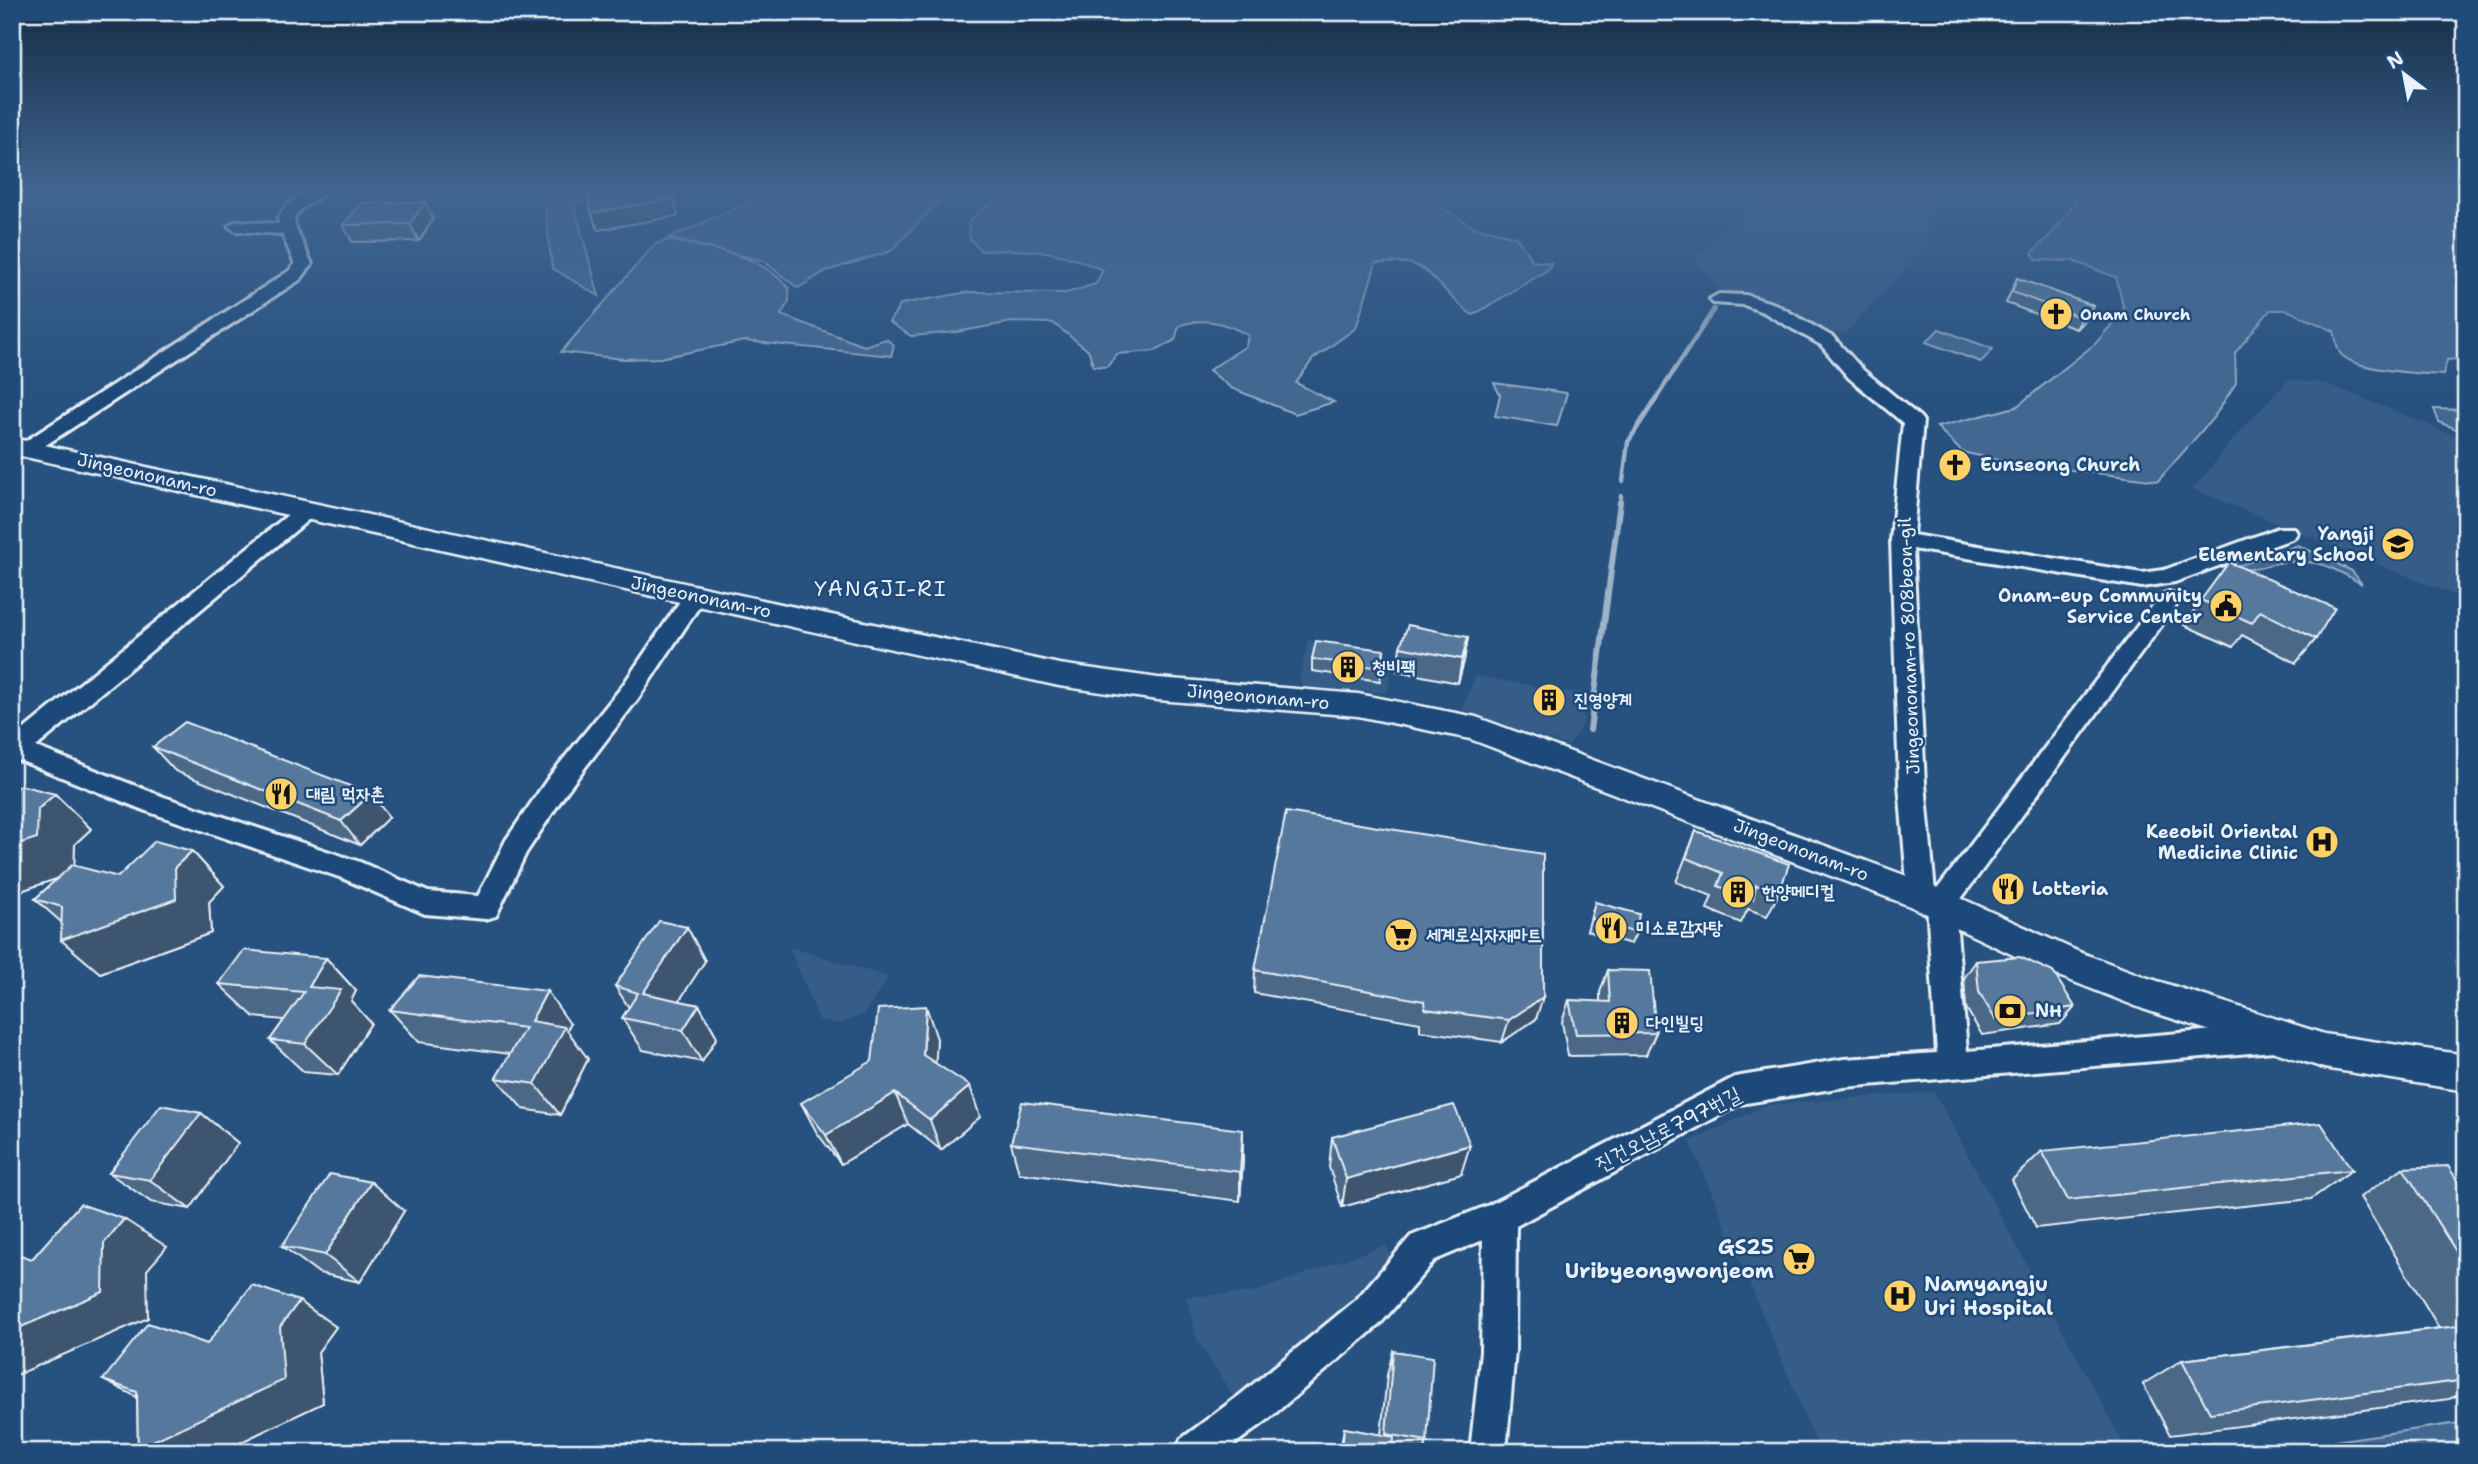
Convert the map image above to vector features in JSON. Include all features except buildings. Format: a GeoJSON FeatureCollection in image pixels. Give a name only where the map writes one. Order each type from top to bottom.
{"type":"FeatureCollection","features":[{"type":"Feature","properties":{"kind":"main road","name":"Jingeononam-ro"},"geometry":{"type":"LineString","coordinates":[[20,447],[1059,675],[1158,689],[1358,705],[1464,726],[1541,751],[1931,900],[2063,962],[2143,993],[2278,1038],[2354,1057],[2466,1073]]}},
{"type":"Feature","properties":{"kind":"street"},"geometry":{"type":"LineString","coordinates":[[20,447],[295,275],[304,264],[301,258]]}},
{"type":"Feature","properties":{"kind":"street","name":"Jingeononam-ro 808beon-gil"},"geometry":{"type":"LineString","coordinates":[[1719,299],[1746,300],[1769,308],[1827,341],[1856,374],[1913,421],[1902,540],[1912,783],[1953,1066]]}},
{"type":"Feature","properties":{"kind":"street"},"geometry":{"type":"LineString","coordinates":[[307,510],[14,751],[155,804],[351,870],[425,903],[486,908],[515,847],[558,784],[629,694],[695,596]]}},
{"type":"Feature","properties":{"kind":"street"},"geometry":{"type":"LineString","coordinates":[[1902,540],[2142,580],[2167,577],[2286,533]]}},
{"type":"Feature","properties":{"kind":"street"},"geometry":{"type":"LineString","coordinates":[[1931,900],[2169,600]]}},
{"type":"Feature","properties":{"kind":"street","name":"진건오남로797번길"},"geometry":{"type":"LineString","coordinates":[[1194,1452],[1253,1408],[1368,1312],[1423,1248],[1500,1217],[1735,1091],[1844,1073],[2278,1038]]}},
{"type":"Feature","properties":{"kind":"street"},"geometry":{"type":"LineString","coordinates":[[1488,1452],[1497,1351],[1500,1217]]}},
{"type":"Feature","properties":{"kind":"shaded area"},"geometry":{"type":"Polygon","coordinates":[[[551,258],[589,258],[599,296],[552,268],[551,258]]]}},
{"type":"Feature","properties":{"kind":"shaded area"},"geometry":{"type":"Polygon","coordinates":[[[643,258],[748,259],[762,266],[789,288],[789,301],[781,315],[864,346],[886,339],[894,345],[891,356],[745,341],[660,358],[623,359],[561,352],[643,258]]]}},
{"type":"Feature","properties":{"kind":"shaded area"},"geometry":{"type":"Polygon","coordinates":[[[752,258],[867,258],[826,271],[798,288],[763,261],[752,258]]]}},
{"type":"Feature","properties":{"kind":"shaded area"},"geometry":{"type":"Polygon","coordinates":[[[1072,258],[1531,258],[1533,261],[1551,263],[1549,269],[1473,315],[1430,274],[1415,265],[1376,263],[1356,328],[1313,359],[1296,383],[1334,402],[1295,414],[1231,388],[1209,370],[1246,346],[1248,335],[1214,322],[1179,326],[1175,340],[1154,351],[1117,354],[1107,367],[1093,366],[1089,351],[1053,323],[1012,322],[957,332],[911,336],[889,322],[901,304],[969,292],[1066,293],[1096,284],[1103,270],[1072,258]]]}},
{"type":"Feature","properties":{"kind":"shaded area"},"geometry":{"type":"Polygon","coordinates":[[[1914,258],[1845,334],[1823,331],[1775,303],[1750,293],[1723,292],[1694,259],[1914,258]]]}},
{"type":"Feature","properties":{"kind":"shaded area"},"geometry":{"type":"Polygon","coordinates":[[[2466,258],[2466,358],[2447,360],[2443,375],[2372,367],[2347,359],[2340,353],[2334,331],[2287,310],[2270,310],[2235,353],[2236,383],[2214,417],[2158,481],[2008,462],[1962,452],[1937,427],[2016,407],[2096,343],[2124,310],[2116,277],[2073,261],[2037,260],[2466,258]]]}},
{"type":"Feature","properties":{"kind":"shaded area"},"geometry":{"type":"Polygon","coordinates":[[[1939,329],[1993,349],[1981,362],[1926,342],[1939,329]]]}},
{"type":"Feature","properties":{"kind":"shaded area","name":"Yangji Elementary School"},"geometry":{"type":"Polygon","coordinates":[[[2288,380],[2325,383],[2466,440],[2466,600],[2193,489],[2241,430],[2288,380]]]}},
{"type":"Feature","properties":{"kind":"shaded area"},"geometry":{"type":"Polygon","coordinates":[[[1494,383],[1567,393],[1557,426],[1495,416],[1500,395],[1494,383]]]}},
{"type":"Feature","properties":{"kind":"shaded area"},"geometry":{"type":"Polygon","coordinates":[[[2434,409],[2466,410],[2466,433],[2439,422],[2434,409]]]}},
{"type":"Feature","properties":{"kind":"shaded area"},"geometry":{"type":"Polygon","coordinates":[[[2298,545],[2352,571],[2362,584],[2317,563],[2297,561],[2253,569],[2232,568],[2298,545]]]}},
{"type":"Feature","properties":{"kind":"shaded area"},"geometry":{"type":"Polygon","coordinates":[[[1308,640],[1393,659],[1387,693],[1304,687],[1299,680],[1308,640]]]}},
{"type":"Feature","properties":{"kind":"shaded area"},"geometry":{"type":"Polygon","coordinates":[[[1475,676],[1580,694],[1584,721],[1569,746],[1462,710],[1475,676]]]}},
{"type":"Feature","properties":{"kind":"shaded area"},"geometry":{"type":"Polygon","coordinates":[[[789,947],[889,977],[864,1014],[840,1024],[819,1020],[789,947]]]}},
{"type":"Feature","properties":{"kind":"shaded area","name":"Namyangju Uri Hospital"},"geometry":{"type":"Polygon","coordinates":[[[1934,1092],[2128,1452],[1820,1452],[1690,1141],[1767,1105],[1934,1092]]]}},
{"type":"Feature","properties":{"kind":"shaded area"},"geometry":{"type":"Polygon","coordinates":[[[1385,1245],[1394,1258],[1348,1312],[1234,1398],[1197,1340],[1186,1297],[1254,1292],[1385,1245]]]}},
{"type":"Feature","properties":{"kind":"shaded area"},"geometry":{"type":"Polygon","coordinates":[[[2466,1422],[2466,1452],[2259,1452],[2466,1422]]]}},
{"type":"Feature","properties":{"kind":"waterway"},"geometry":{"type":"LineString","coordinates":[[1623,481],[1628,442],[1714,309]]}},
{"type":"Feature","properties":{"kind":"waterway"},"geometry":{"type":"LineString","coordinates":[[1620,504],[1621,496]]}},
{"type":"Feature","properties":{"kind":"waterway"},"geometry":{"type":"LineString","coordinates":[[1590,730],[1620,502]]}},
{"type":"Feature","properties":{"kind":"place","name":"Onam Church"},"geometry":{"type":"Point","coordinates":[2056,314]}},
{"type":"Feature","properties":{"kind":"place","name":"Eunseong Church"},"geometry":{"type":"Point","coordinates":[1955,465]}},
{"type":"Feature","properties":{"kind":"place","name":"Yangji Elementary School"},"geometry":{"type":"Point","coordinates":[2398,544]}},
{"type":"Feature","properties":{"kind":"place","name":"Onam-eup Community Service Center"},"geometry":{"type":"Point","coordinates":[2226,606]}},
{"type":"Feature","properties":{"kind":"place","name":"청비팩"},"geometry":{"type":"Point","coordinates":[1348,667]}},
{"type":"Feature","properties":{"kind":"place","name":"진영양계"},"geometry":{"type":"Point","coordinates":[1549,700]}},
{"type":"Feature","properties":{"kind":"place","name":"대림 먹자촌"},"geometry":{"type":"Point","coordinates":[281,794]}},
{"type":"Feature","properties":{"kind":"place","name":"Keeobil Oriental Medicine Clinic"},"geometry":{"type":"Point","coordinates":[2322,842]}},
{"type":"Feature","properties":{"kind":"place","name":"Lotteria"},"geometry":{"type":"Point","coordinates":[2008,889]}},
{"type":"Feature","properties":{"kind":"place","name":"한양메디컬"},"geometry":{"type":"Point","coordinates":[1738,892]}},
{"type":"Feature","properties":{"kind":"place","name":"미소로감자탕"},"geometry":{"type":"Point","coordinates":[1611,928]}},
{"type":"Feature","properties":{"kind":"place","name":"세계로식자재마트"},"geometry":{"type":"Point","coordinates":[1401,935]}},
{"type":"Feature","properties":{"kind":"place","name":"NH"},"geometry":{"type":"Point","coordinates":[2010,1011]}},
{"type":"Feature","properties":{"kind":"place","name":"다인빌딩"},"geometry":{"type":"Point","coordinates":[1622,1023]}},
{"type":"Feature","properties":{"kind":"place","name":"GS25 Uribyeongwonjeom"},"geometry":{"type":"Point","coordinates":[1799,1259]}},
{"type":"Feature","properties":{"kind":"place","name":"Namyangju Uri Hospital"},"geometry":{"type":"Point","coordinates":[1900,1296]}},
{"type":"Feature","properties":{"kind":"district","name":"YANGJI-RI"},"geometry":{"type":"Point","coordinates":[881,589]}}]}
